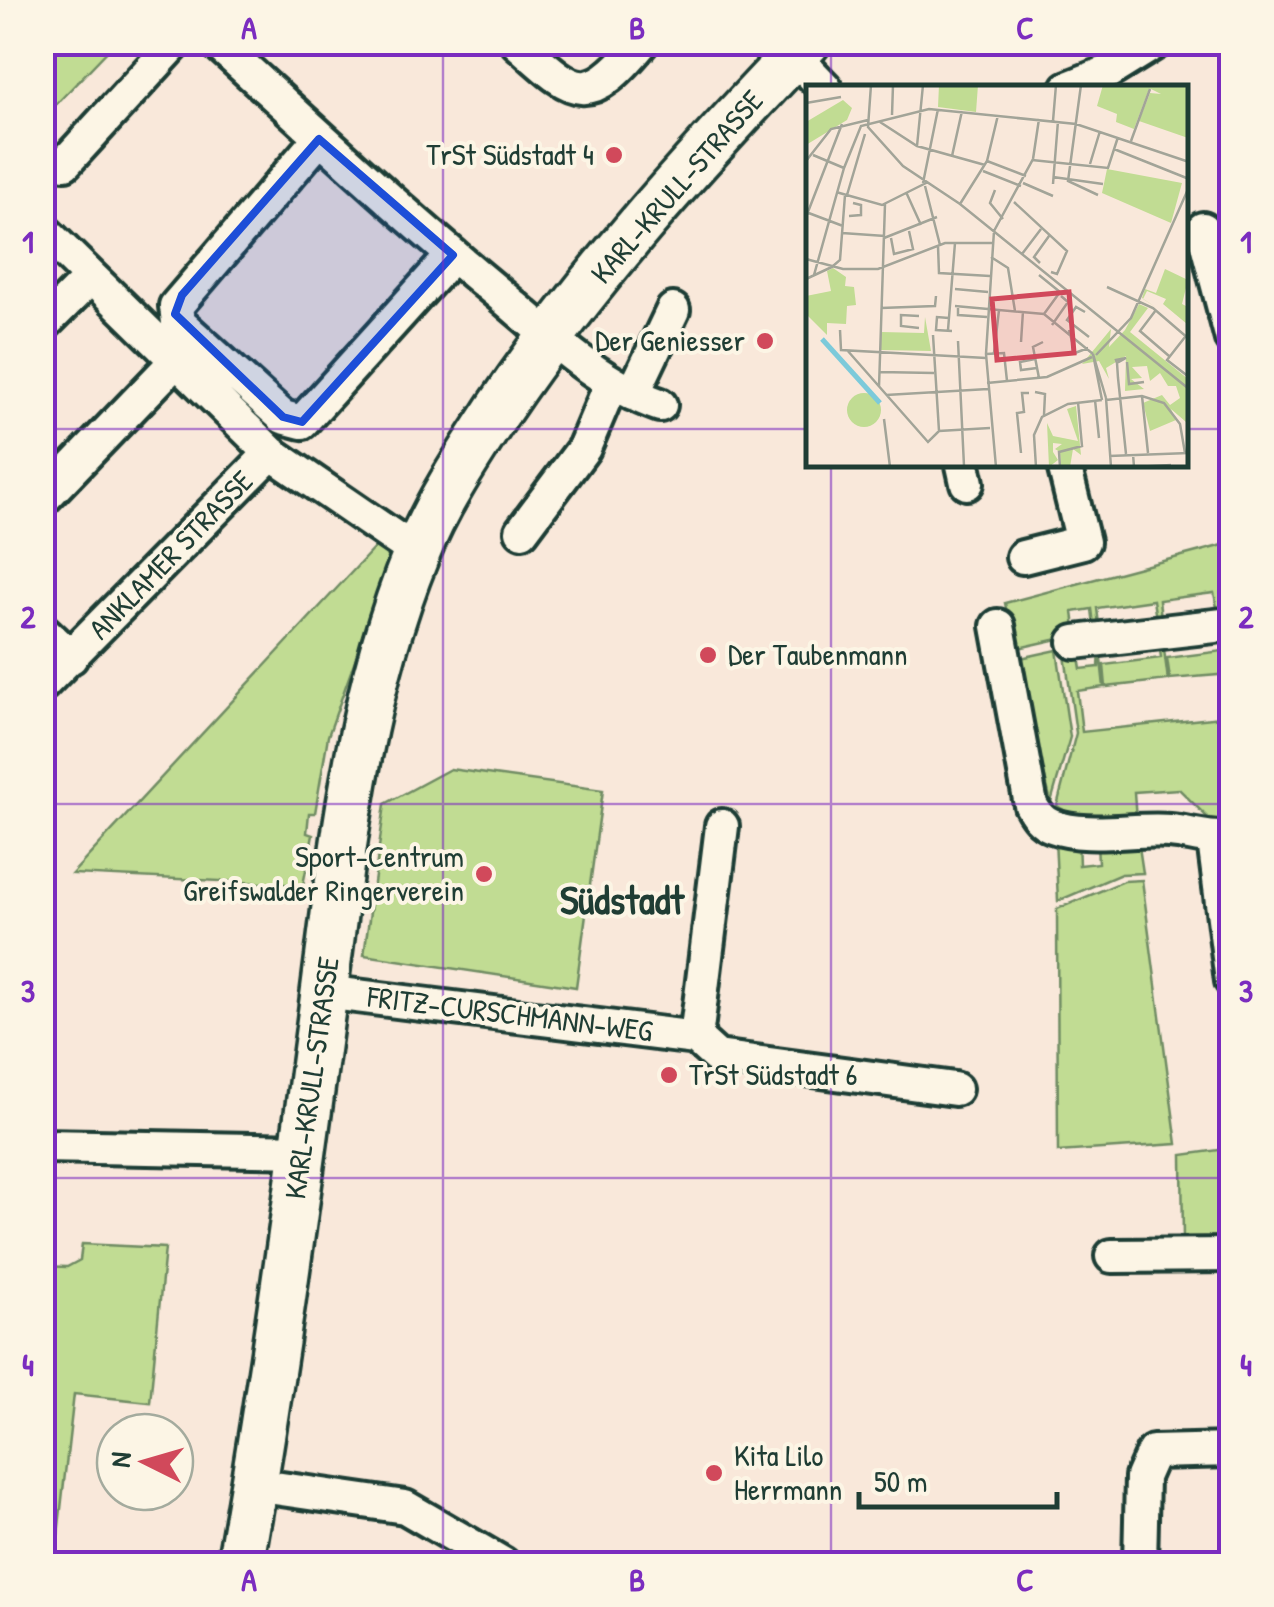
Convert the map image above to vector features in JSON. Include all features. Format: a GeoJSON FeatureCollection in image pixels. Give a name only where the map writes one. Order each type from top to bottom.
{"type":"FeatureCollection","features":[{"type":"Feature","properties":{"kind":"street"},"geometry":{"type":"LineString","coordinates":[[65,163],[176,42]]}},
{"type":"Feature","properties":{"kind":"street"},"geometry":{"type":"LineString","coordinates":[[216,42],[319,139],[453,255],[549,334],[635,394]]}},
{"type":"Feature","properties":{"kind":"street"},"geometry":{"type":"LineString","coordinates":[[517,42],[565,84],[586,89],[604,82],[642,42]]}},
{"type":"Feature","properties":{"kind":"street"},"geometry":{"type":"LineString","coordinates":[[1076,85],[1106,73],[1156,42]]}},
{"type":"Feature","properties":{"kind":"street","name":"KARL-KRULL-STRASSE"},"geometry":{"type":"LineString","coordinates":[[240,1564],[304,1151],[361,732],[416,553],[470,452],[549,334],[693,164],[809,62]]}},
{"type":"Feature","properties":{"kind":"street"},"geometry":{"type":"LineString","coordinates":[[319,139],[176,306],[178,322],[282,417],[302,422],[453,255]]}},
{"type":"Feature","properties":{"kind":"street"},"geometry":{"type":"LineString","coordinates":[[1207,228],[1232,339]]}},
{"type":"Feature","properties":{"kind":"street","name":"ANKLAMER STRASSE"},"geometry":{"type":"LineString","coordinates":[[42,229],[174,363],[271,453],[399,545],[416,553]]}},
{"type":"Feature","properties":{"kind":"street"},"geometry":{"type":"LineString","coordinates":[[42,326],[90,278]]}},
{"type":"Feature","properties":{"kind":"street"},"geometry":{"type":"LineString","coordinates":[[522,532],[584,448],[635,394],[673,310]]}},
{"type":"Feature","properties":{"kind":"street"},"geometry":{"type":"LineString","coordinates":[[42,500],[174,363]]}},
{"type":"Feature","properties":{"kind":"street","name":"ANKLAMER STRASSE"},"geometry":{"type":"LineString","coordinates":[[42,685],[271,453]]}},
{"type":"Feature","properties":{"kind":"street"},"geometry":{"type":"LineString","coordinates":[[1024,557],[1083,542],[1065,468]]}},
{"type":"Feature","properties":{"kind":"street"},"geometry":{"type":"LineString","coordinates":[[1075,642],[1232,624]]}},
{"type":"Feature","properties":{"kind":"street"},"geometry":{"type":"LineString","coordinates":[[998,626],[1030,805],[1049,826],[1069,830],[1172,831],[1223,838],[1232,981]]}},
{"type":"Feature","properties":{"kind":"street","name":"ANKLAMER STRASSE"},"geometry":{"type":"LineString","coordinates":[[42,630],[70,657]]}},
{"type":"Feature","properties":{"kind":"street","name":"FRITZ-CURSCHMANN-WEG"},"geometry":{"type":"LineString","coordinates":[[696,1038],[722,826]]}},
{"type":"Feature","properties":{"kind":"street","name":"FRITZ-CURSCHMANN-WEG"},"geometry":{"type":"LineString","coordinates":[[324,992],[696,1038],[717,1056],[955,1088]]}},
{"type":"Feature","properties":{"kind":"street"},"geometry":{"type":"LineString","coordinates":[[42,1146],[304,1151]]}},
{"type":"Feature","properties":{"kind":"street"},"geometry":{"type":"LineString","coordinates":[[1112,1256],[1232,1255]]}},
{"type":"Feature","properties":{"kind":"street"},"geometry":{"type":"LineString","coordinates":[[1140,1564],[1142,1477],[1153,1452],[1232,1450]]}},
{"type":"Feature","properties":{"kind":"street"},"geometry":{"type":"LineString","coordinates":[[254,1485],[405,1507],[503,1564]]}},
{"type":"Feature","properties":{"kind":"highlighted area"},"geometry":{"type":"Polygon","coordinates":[[[319,139],[453,255],[302,422],[283,417],[175,314],[182,295],[319,139]]]}},
{"type":"Feature","properties":{"kind":"green space"},"geometry":{"type":"Polygon","coordinates":[[[42,43],[115,43],[43,118],[42,43]]]}},
{"type":"Feature","properties":{"kind":"green space"},"geometry":{"type":"Polygon","coordinates":[[[1231,543],[1231,590],[1221,592],[1223,611],[1218,612],[1214,593],[1159,600],[1161,618],[1156,619],[1153,600],[1097,608],[1099,625],[1094,625],[1092,609],[1073,612],[1076,635],[1014,649],[1005,603],[1231,543]]]}},
{"type":"Feature","properties":{"kind":"green space"},"geometry":{"type":"Polygon","coordinates":[[[376,546],[392,556],[328,736],[315,813],[309,813],[307,833],[313,835],[303,885],[72,874],[376,546]]]}},
{"type":"Feature","properties":{"kind":"green space"},"geometry":{"type":"Polygon","coordinates":[[[1225,633],[1230,674],[1170,679],[1167,658],[1223,651],[1221,634],[1225,633]]]}},
{"type":"Feature","properties":{"kind":"green space"},"geometry":{"type":"Polygon","coordinates":[[[1159,642],[1163,642],[1168,680],[1106,687],[1104,665],[1161,658],[1159,642]]]}},
{"type":"Feature","properties":{"kind":"green space"},"geometry":{"type":"Polygon","coordinates":[[[1077,645],[1081,669],[1099,667],[1100,650],[1104,687],[1077,691],[1082,732],[1231,716],[1231,818],[1210,820],[1179,789],[1134,792],[1136,820],[1076,817],[1057,806],[1076,733],[1064,648],[1077,645]]]}},
{"type":"Feature","properties":{"kind":"green space"},"geometry":{"type":"Polygon","coordinates":[[[1057,650],[1070,737],[1051,802],[1016,659],[1057,650]]]}},
{"type":"Feature","properties":{"kind":"green space","name":"Sport-Centrum Greifswalder Ringerverein"},"geometry":{"type":"Polygon","coordinates":[[[450,769],[603,790],[576,987],[364,955],[385,804],[450,769]]]}},
{"type":"Feature","properties":{"kind":"green space"},"geometry":{"type":"Polygon","coordinates":[[[1055,838],[1078,840],[1079,865],[1098,863],[1097,842],[1138,840],[1143,873],[1121,874],[1058,901],[1055,838]]]}},
{"type":"Feature","properties":{"kind":"green space"},"geometry":{"type":"Polygon","coordinates":[[[1142,880],[1177,1144],[1058,1152],[1057,909],[1124,881],[1142,880]]]}},
{"type":"Feature","properties":{"kind":"green space"},"geometry":{"type":"Polygon","coordinates":[[[1226,1149],[1231,1153],[1231,1240],[1183,1241],[1182,1155],[1226,1149]]]}},
{"type":"Feature","properties":{"kind":"green space"},"geometry":{"type":"Polygon","coordinates":[[[82,1244],[165,1248],[150,1402],[74,1394],[57,1544],[43,1538],[43,1266],[67,1267],[80,1260],[82,1244]]]}},
{"type":"Feature","properties":{"kind":"place","name":"TrSt Südstadt 4"},"geometry":{"type":"Point","coordinates":[614,155]}},
{"type":"Feature","properties":{"kind":"place","name":"Der Geniesser"},"geometry":{"type":"Point","coordinates":[765,341]}},
{"type":"Feature","properties":{"kind":"place","name":"Der Taubenmann"},"geometry":{"type":"Point","coordinates":[708,655]}},
{"type":"Feature","properties":{"kind":"place","name":"Sport-Centrum Greifswalder Ringerverein"},"geometry":{"type":"Point","coordinates":[484,874]}},
{"type":"Feature","properties":{"kind":"place","name":"TrSt Südstadt 6"},"geometry":{"type":"Point","coordinates":[669,1075]}},
{"type":"Feature","properties":{"kind":"place","name":"Kita Lilo Herrmann"},"geometry":{"type":"Point","coordinates":[714,1473]}},
{"type":"Feature","properties":{"kind":"district","name":"Südstadt"},"geometry":{"type":"Point","coordinates":[622,900]}}]}
